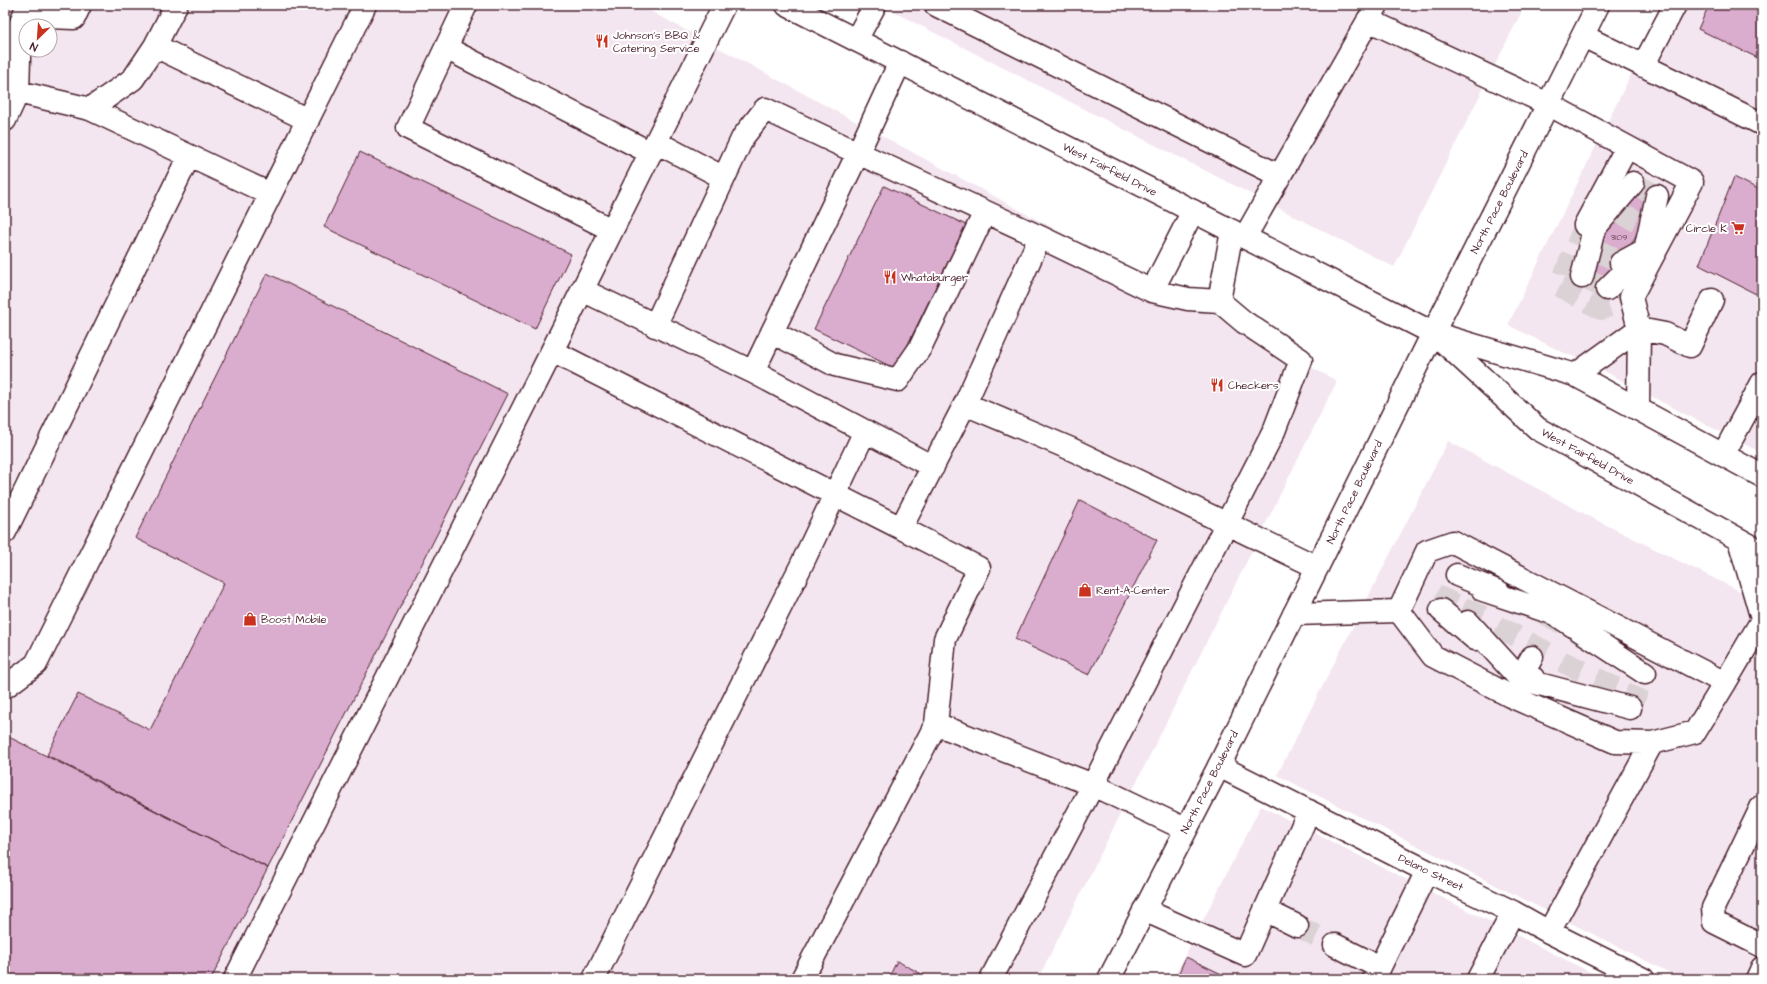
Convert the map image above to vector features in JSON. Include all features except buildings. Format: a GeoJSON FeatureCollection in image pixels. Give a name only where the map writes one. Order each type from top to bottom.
{"type":"FeatureCollection","features":[{"type":"Feature","properties":{"kind":"main road"},"geometry":{"type":"LineString","coordinates":[[5,120],[18,92],[20,25],[26,6],[48,17],[74,18],[80,5]]}},
{"type":"Feature","properties":{"kind":"main road"},"geometry":{"type":"LineString","coordinates":[[90,109],[133,79],[155,46],[176,5]]}},
{"type":"Feature","properties":{"kind":"main road"},"geometry":{"type":"LineString","coordinates":[[5,687],[36,664],[365,5]]}},
{"type":"Feature","properties":{"kind":"main road"},"geometry":{"type":"LineString","coordinates":[[466,5],[408,128],[612,230]]}},
{"type":"Feature","properties":{"kind":"main road"},"geometry":{"type":"LineString","coordinates":[[235,979],[552,351],[724,5]]}},
{"type":"Feature","properties":{"kind":"main road","name":"West Fairfield Drive"},"geometry":{"type":"LineString","coordinates":[[787,5],[1433,333],[1575,375],[1762,476]]}},
{"type":"Feature","properties":{"kind":"main road"},"geometry":{"type":"LineString","coordinates":[[856,40],[875,5]]}},
{"type":"Feature","properties":{"kind":"main road"},"geometry":{"type":"LineString","coordinates":[[936,5],[1280,176]]}},
{"type":"Feature","properties":{"kind":"main road","name":"North Pace Boulevard"},"geometry":{"type":"LineString","coordinates":[[1109,979],[1185,829],[1219,766],[1433,333],[1598,5]]}},
{"type":"Feature","properties":{"kind":"main road"},"geometry":{"type":"LineString","coordinates":[[1643,66],[1675,5]]}},
{"type":"Feature","properties":{"kind":"main road"},"geometry":{"type":"LineString","coordinates":[[1219,301],[1239,234],[1280,176],[1372,13],[1548,104],[1692,182],[1649,253],[1631,297],[1639,329],[1638,409]]}},
{"type":"Feature","properties":{"kind":"main road"},"geometry":{"type":"LineString","coordinates":[[1583,36],[1762,124]]}},
{"type":"Feature","properties":{"kind":"main road"},"geometry":{"type":"LineString","coordinates":[[155,46],[308,120]]}},
{"type":"Feature","properties":{"kind":"main road"},"geometry":{"type":"LineString","coordinates":[[446,48],[653,148],[724,178]]}},
{"type":"Feature","properties":{"kind":"main road"},"geometry":{"type":"LineString","coordinates":[[753,372],[900,62]]}},
{"type":"Feature","properties":{"kind":"main road"},"geometry":{"type":"LineString","coordinates":[[18,92],[90,109],[270,194]]}},
{"type":"Feature","properties":{"kind":"main road"},"geometry":{"type":"LineString","coordinates":[[655,326],[743,137],[765,109],[1152,290],[1188,299],[1219,301],[1244,322],[1301,360],[1274,431],[992,979]]}},
{"type":"Feature","properties":{"kind":"main road"},"geometry":{"type":"LineString","coordinates":[[1594,228],[1585,224],[1627,147]]}},
{"type":"Feature","properties":{"kind":"main road"},"geometry":{"type":"LineString","coordinates":[[5,532],[190,156]]}},
{"type":"Feature","properties":{"kind":"main road"},"geometry":{"type":"LineString","coordinates":[[1582,277],[1594,228],[1632,183]]}},
{"type":"Feature","properties":{"kind":"main road"},"geometry":{"type":"LineString","coordinates":[[1607,289],[1649,253],[1657,196]]}},
{"type":"Feature","properties":{"kind":"main road"},"geometry":{"type":"LineString","coordinates":[[1152,290],[1193,211]]}},
{"type":"Feature","properties":{"kind":"main road"},"geometry":{"type":"LineString","coordinates":[[1594,228],[1617,211]]}},
{"type":"Feature","properties":{"kind":"main road"},"geometry":{"type":"LineString","coordinates":[[772,332],[835,365],[898,380],[920,348],[985,212]]}},
{"type":"Feature","properties":{"kind":"main road"},"geometry":{"type":"LineString","coordinates":[[1642,224],[1649,253]]}},
{"type":"Feature","properties":{"kind":"main road"},"geometry":{"type":"LineString","coordinates":[[1594,228],[1597,250]]}},
{"type":"Feature","properties":{"kind":"main road"},"geometry":{"type":"LineString","coordinates":[[901,528],[965,404],[1040,237]]}},
{"type":"Feature","properties":{"kind":"main road"},"geometry":{"type":"LineString","coordinates":[[1621,263],[1649,253]]}},
{"type":"Feature","properties":{"kind":"main road"},"geometry":{"type":"LineString","coordinates":[[582,290],[753,372],[933,467]]}},
{"type":"Feature","properties":{"kind":"main road"},"geometry":{"type":"LineString","coordinates":[[1575,375],[1639,329],[1665,334],[1690,346],[1712,300]]}},
{"type":"Feature","properties":{"kind":"main road","name":"West Fairfield Drive"},"geometry":{"type":"LineString","coordinates":[[1433,333],[1538,429],[1762,552]]}},
{"type":"Feature","properties":{"kind":"main road"},"geometry":{"type":"LineString","coordinates":[[552,351],[979,568],[945,640],[936,724],[802,979]]}},
{"type":"Feature","properties":{"kind":"main road"},"geometry":{"type":"LineString","coordinates":[[1723,455],[1762,383]]}},
{"type":"Feature","properties":{"kind":"main road"},"geometry":{"type":"LineString","coordinates":[[965,404],[1071,449],[1317,567]]}},
{"type":"Feature","properties":{"kind":"main road"},"geometry":{"type":"LineString","coordinates":[[594,979],[797,573],[865,431]]}},
{"type":"Feature","properties":{"kind":"main road"},"geometry":{"type":"LineString","coordinates":[[1399,611],[1433,656],[1514,687],[1615,742],[1652,743],[1695,732],[1762,619],[1739,540]]}},
{"type":"Feature","properties":{"kind":"main road"},"geometry":{"type":"LineString","coordinates":[[1399,611],[1427,551],[1453,542],[1645,674]]}},
{"type":"Feature","properties":{"kind":"main road"},"geometry":{"type":"LineString","coordinates":[[1457,575],[1556,612],[1725,683]]}},
{"type":"Feature","properties":{"kind":"main road"},"geometry":{"type":"LineString","coordinates":[[1483,590],[1556,612],[1617,660]]}},
{"type":"Feature","properties":{"kind":"main road"},"geometry":{"type":"LineString","coordinates":[[1519,609],[1556,612],[1583,642]]}},
{"type":"Feature","properties":{"kind":"main road"},"geometry":{"type":"LineString","coordinates":[[1441,610],[1514,687],[1630,708]]}},
{"type":"Feature","properties":{"kind":"main road"},"geometry":{"type":"LineString","coordinates":[[1294,614],[1399,611]]}},
{"type":"Feature","properties":{"kind":"main road"},"geometry":{"type":"LineString","coordinates":[[1468,622],[1514,687]]}},
{"type":"Feature","properties":{"kind":"main road"},"geometry":{"type":"LineString","coordinates":[[1502,641],[1514,687]]}},
{"type":"Feature","properties":{"kind":"main road"},"geometry":{"type":"LineString","coordinates":[[1514,687],[1532,657]]}},
{"type":"Feature","properties":{"kind":"main road"},"geometry":{"type":"LineString","coordinates":[[1514,687],[1567,676]]}},
{"type":"Feature","properties":{"kind":"main road"},"geometry":{"type":"LineString","coordinates":[[1514,687],[1601,692]]}},
{"type":"Feature","properties":{"kind":"main road"},"geometry":{"type":"LineString","coordinates":[[936,724],[1093,785],[1185,829]]}},
{"type":"Feature","properties":{"kind":"main road"},"geometry":{"type":"LineString","coordinates":[[1549,932],[1652,743]]}},
{"type":"Feature","properties":{"kind":"main road","name":"Delano Street"},"geometry":{"type":"LineString","coordinates":[[1219,766],[1513,912],[1549,932],[1643,979]]}},
{"type":"Feature","properties":{"kind":"main road"},"geometry":{"type":"LineString","coordinates":[[1762,806],[1713,908],[1714,922],[1762,946]]}},
{"type":"Feature","properties":{"kind":"main road"},"geometry":{"type":"LineString","coordinates":[[1144,910],[1245,955],[1309,811]]}},
{"type":"Feature","properties":{"kind":"main road"},"geometry":{"type":"LineString","coordinates":[[1335,945],[1376,973],[1427,870]]}},
{"type":"Feature","properties":{"kind":"main road"},"geometry":{"type":"LineString","coordinates":[[1265,910],[1297,926]]}},
{"type":"Feature","properties":{"kind":"main road"},"geometry":{"type":"LineString","coordinates":[[1478,979],[1513,912]]}},
{"type":"Feature","properties":{"kind":"main road"},"geometry":{"type":"LineString","coordinates":[[1757,979],[1762,968]]}},
{"type":"Feature","properties":{"kind":"shaded area"},"geometry":{"type":"Polygon","coordinates":[[[5,5],[639,5],[1337,381],[1038,979],[5,979],[5,5]]]}},
{"type":"Feature","properties":{"kind":"shaded area"},"geometry":{"type":"Polygon","coordinates":[[[880,5],[1525,5],[1394,267],[880,5]]]}},
{"type":"Feature","properties":{"kind":"shaded area"},"geometry":{"type":"Polygon","coordinates":[[[1665,5],[1762,5],[1762,453],[1583,360],[1566,354],[1508,325],[1665,5]]]}},
{"type":"Feature","properties":{"kind":"shaded area"},"geometry":{"type":"Polygon","coordinates":[[[1448,441],[1600,522],[1762,602],[1762,979],[1682,979],[1277,775],[1448,441]]]}},
{"type":"Feature","properties":{"kind":"shaded area"},"geometry":{"type":"Polygon","coordinates":[[[1261,806],[1604,979],[1173,979],[1261,806]]]}},
{"type":"Feature","properties":{"kind":"tunnel"},"geometry":{"type":"LineString","coordinates":[[1633,183],[1657,196]]}},
{"type":"Feature","properties":{"kind":"tunnel"},"geometry":{"type":"LineString","coordinates":[[1617,211],[1642,224]]}},
{"type":"Feature","properties":{"kind":"tunnel"},"geometry":{"type":"LineString","coordinates":[[1585,225],[1560,286],[1601,309],[1631,297]]}},
{"type":"Feature","properties":{"kind":"tunnel"},"geometry":{"type":"LineString","coordinates":[[1597,250],[1621,263]]}},
{"type":"Feature","properties":{"kind":"tunnel"},"geometry":{"type":"LineString","coordinates":[[1582,277],[1607,289]]}},
{"type":"Feature","properties":{"kind":"tunnel"},"geometry":{"type":"LineString","coordinates":[[1441,610],[1457,575]]}},
{"type":"Feature","properties":{"kind":"tunnel"},"geometry":{"type":"LineString","coordinates":[[1468,622],[1483,590]]}},
{"type":"Feature","properties":{"kind":"tunnel"},"geometry":{"type":"LineString","coordinates":[[1502,641],[1519,609]]}},
{"type":"Feature","properties":{"kind":"tunnel"},"geometry":{"type":"LineString","coordinates":[[1532,657],[1550,623]]}},
{"type":"Feature","properties":{"kind":"tunnel"},"geometry":{"type":"LineString","coordinates":[[1567,676],[1583,642]]}},
{"type":"Feature","properties":{"kind":"tunnel"},"geometry":{"type":"LineString","coordinates":[[1601,693],[1617,660]]}},
{"type":"Feature","properties":{"kind":"tunnel"},"geometry":{"type":"LineString","coordinates":[[1630,708],[1645,673]]}},
{"type":"Feature","properties":{"kind":"tunnel"},"geometry":{"type":"LineString","coordinates":[[1297,926],[1335,945]]}},
{"type":"Feature","properties":{"kind":"place","name":"Johnson's BBQ & Catering Service"},"geometry":{"type":"Point","coordinates":[602,41]}},
{"type":"Feature","properties":{"kind":"place","name":"Circle K"},"geometry":{"type":"Point","coordinates":[1738,228]}},
{"type":"Feature","properties":{"kind":"place","name":"Whataburger"},"geometry":{"type":"Point","coordinates":[890,277]}},
{"type":"Feature","properties":{"kind":"place","name":"Checkers"},"geometry":{"type":"Point","coordinates":[1217,385]}},
{"type":"Feature","properties":{"kind":"place","name":"Rent-A-Center"},"geometry":{"type":"Point","coordinates":[1085,590]}},
{"type":"Feature","properties":{"kind":"place","name":"Boost Mobile"},"geometry":{"type":"Point","coordinates":[250,619]}}]}
